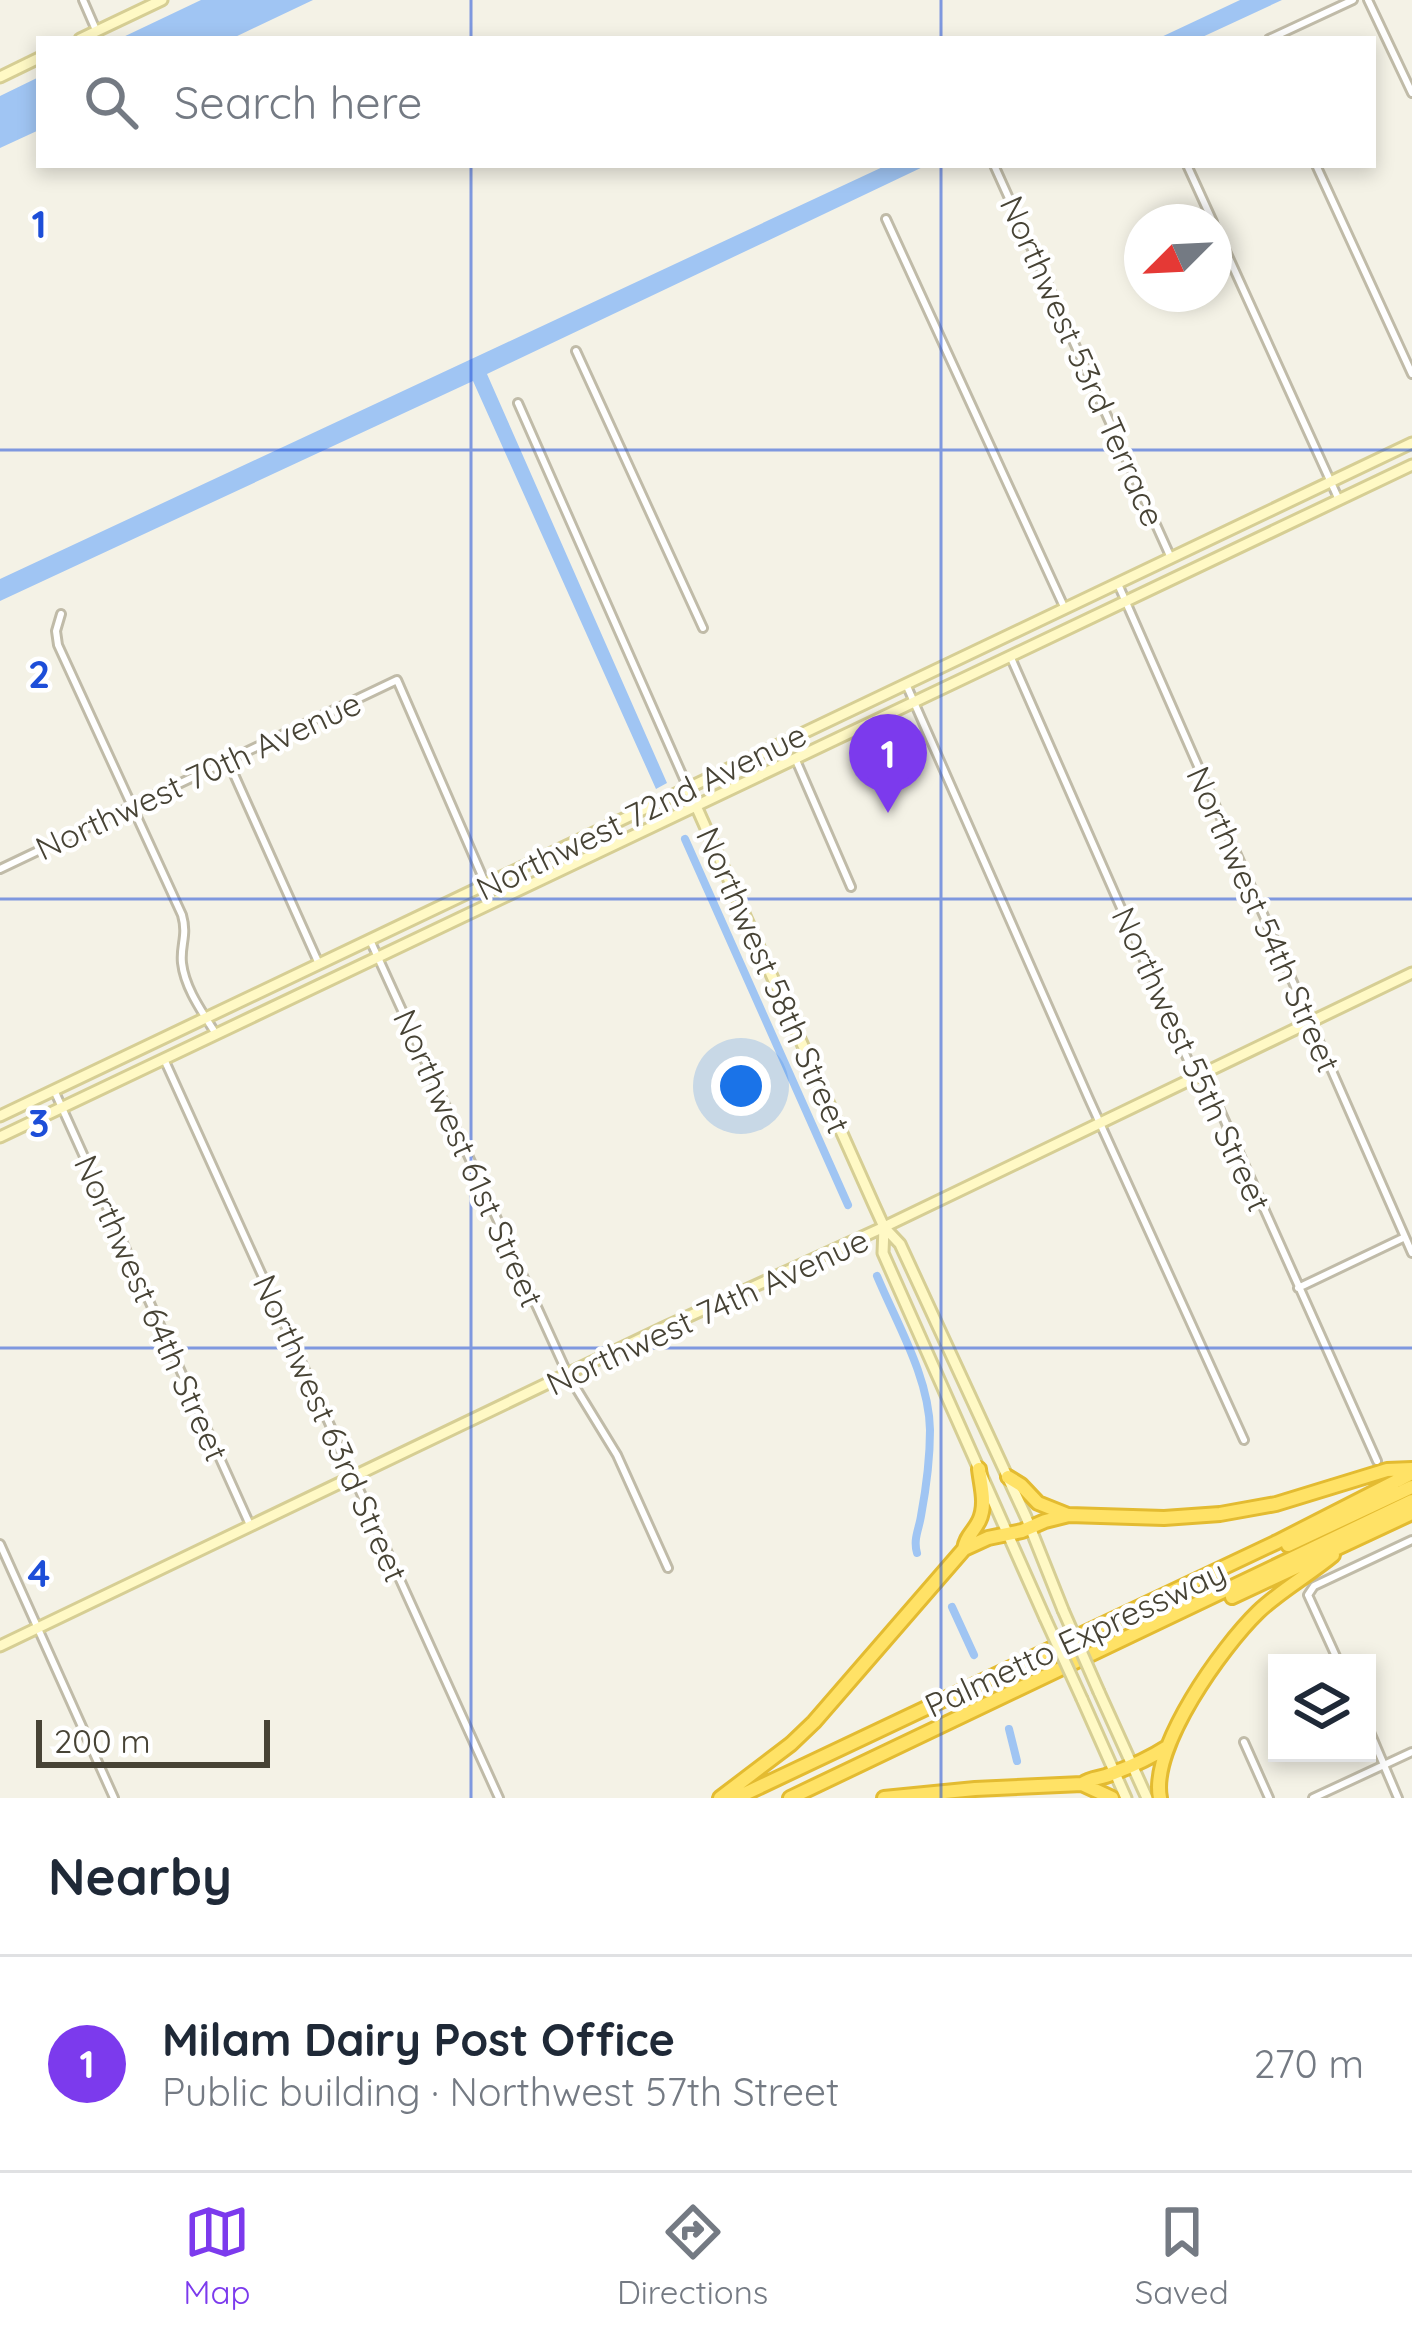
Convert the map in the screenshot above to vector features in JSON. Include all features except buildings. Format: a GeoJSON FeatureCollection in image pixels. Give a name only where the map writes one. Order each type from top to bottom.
{"type":"FeatureCollection","features":[{"type":"Feature","properties":{"kind":"highway"},"geometry":{"type":"LineString","coordinates":[[964,1549],[982,1509],[979,1468]]}},
{"type":"Feature","properties":{"kind":"highway"},"geometry":{"type":"LineString","coordinates":[[720,1798],[814,1722],[964,1549],[1069,1516],[1165,1519],[1220,1514],[1276,1504],[1387,1470],[1412,1471]]}},
{"type":"Feature","properties":{"kind":"highway","name":"Palmetto Expressway"},"geometry":{"type":"LineString","coordinates":[[736,1798],[1276,1542],[1412,1471]]}},
{"type":"Feature","properties":{"kind":"highway"},"geometry":{"type":"LineString","coordinates":[[1008,1477],[1038,1503],[1069,1516]]}},
{"type":"Feature","properties":{"kind":"highway"},"geometry":{"type":"LineString","coordinates":[[756,1798],[1412,1487]]}},
{"type":"Feature","properties":{"kind":"highway"},"geometry":{"type":"LineString","coordinates":[[790,1798],[1412,1502]]}},
{"type":"Feature","properties":{"kind":"highway","name":"Palmetto Expressway"},"geometry":{"type":"LineString","coordinates":[[808,1798],[1412,1513]]}},
{"type":"Feature","properties":{"kind":"highway"},"geometry":{"type":"LineString","coordinates":[[1160,1798],[1158,1779],[1167,1747],[1212,1668],[1272,1600],[1346,1544]]}},
{"type":"Feature","properties":{"kind":"highway"},"geometry":{"type":"LineString","coordinates":[[1082,1784],[1167,1747]]}},
{"type":"Feature","properties":{"kind":"highway"},"geometry":{"type":"LineString","coordinates":[[884,1798],[1082,1784],[1112,1798]]}},
{"type":"Feature","properties":{"kind":"main road"},"geometry":{"type":"LineString","coordinates":[[86,36],[162,0]]}},
{"type":"Feature","properties":{"kind":"main road"},"geometry":{"type":"LineString","coordinates":[[0,76],[36,59]]}},
{"type":"Feature","properties":{"kind":"main road","name":"Northwest 72nd Avenue"},"geometry":{"type":"LineString","coordinates":[[0,1116],[1412,443]]}},
{"type":"Feature","properties":{"kind":"main road","name":"Northwest 72nd Avenue"},"geometry":{"type":"LineString","coordinates":[[0,1137],[1412,465]]}},
{"type":"Feature","properties":{"kind":"main road","name":"Northwest 58th Street"},"geometry":{"type":"LineString","coordinates":[[688,788],[884,1227],[900,1244],[1008,1477],[1147,1798]]}},
{"type":"Feature","properties":{"kind":"main road","name":"Northwest 74th Avenue"},"geometry":{"type":"LineString","coordinates":[[0,1646],[1412,973]]}},
{"type":"Feature","properties":{"kind":"main road","name":"Northwest 58th Street"},"geometry":{"type":"LineString","coordinates":[[884,1227],[883,1253],[1126,1798]]}},
{"type":"Feature","properties":{"kind":"street"},"geometry":{"type":"LineString","coordinates":[[83,0],[97,31]]}},
{"type":"Feature","properties":{"kind":"street"},"geometry":{"type":"LineString","coordinates":[[1275,36],[1353,0]]}},
{"type":"Feature","properties":{"kind":"street"},"geometry":{"type":"LineString","coordinates":[[1368,0],[1412,93]]}},
{"type":"Feature","properties":{"kind":"street","name":"Northwest 53rd Terrace"},"geometry":{"type":"LineString","coordinates":[[995,168],[1172,557]]}},
{"type":"Feature","properties":{"kind":"street"},"geometry":{"type":"LineString","coordinates":[[1188,168],[1204,204]]}},
{"type":"Feature","properties":{"kind":"street"},"geometry":{"type":"LineString","coordinates":[[1317,168],[1412,374]]}},
{"type":"Feature","properties":{"kind":"street"},"geometry":{"type":"LineString","coordinates":[[886,219],[1065,609]]}},
{"type":"Feature","properties":{"kind":"street"},"geometry":{"type":"LineString","coordinates":[[1232,266],[1339,500]]}},
{"type":"Feature","properties":{"kind":"street"},"geometry":{"type":"LineString","coordinates":[[576,351],[703,628]]}},
{"type":"Feature","properties":{"kind":"street","name":"Northwest 58th Street"},"geometry":{"type":"LineString","coordinates":[[518,403],[688,788]]}},
{"type":"Feature","properties":{"kind":"street","name":"Northwest 54th Street"},"geometry":{"type":"LineString","coordinates":[[1118,584],[1412,1253]]}},
{"type":"Feature","properties":{"kind":"street"},"geometry":{"type":"LineString","coordinates":[[61,614],[58,645],[182,915],[186,937],[182,966],[216,1034]]}},
{"type":"Feature","properties":{"kind":"street","name":"Northwest 55th Street"},"geometry":{"type":"LineString","coordinates":[[1010,656],[1191,1066],[1207,1081],[1377,1461]]}},
{"type":"Feature","properties":{"kind":"street","name":"Northwest 70th Avenue"},"geometry":{"type":"LineString","coordinates":[[0,869],[397,680],[488,884]]}},
{"type":"Feature","properties":{"kind":"street"},"geometry":{"type":"LineString","coordinates":[[906,684],[1244,1440]]}},
{"type":"Feature","properties":{"kind":"street"},"geometry":{"type":"LineString","coordinates":[[795,758],[851,887]]}},
{"type":"Feature","properties":{"kind":"street"},"geometry":{"type":"LineString","coordinates":[[228,760],[320,964]]}},
{"type":"Feature","properties":{"kind":"street"},"geometry":{"type":"LineString","coordinates":[[488,884],[494,902]]}},
{"type":"Feature","properties":{"kind":"street","name":"Northwest 61st Street"},"geometry":{"type":"LineString","coordinates":[[370,940],[568,1375],[617,1455],[668,1568]]}},
{"type":"Feature","properties":{"kind":"street","name":"Northwest 63rd Street"},"geometry":{"type":"LineString","coordinates":[[164,1059],[499,1798]]}},
{"type":"Feature","properties":{"kind":"street","name":"Northwest 64th Street"},"geometry":{"type":"LineString","coordinates":[[54,1090],[250,1526]]}},
{"type":"Feature","properties":{"kind":"street"},"geometry":{"type":"LineString","coordinates":[[1298,1288],[1405,1238]]}},
{"type":"Feature","properties":{"kind":"street"},"geometry":{"type":"LineString","coordinates":[[1335,1654],[1308,1594],[1314,1586],[1411,1542]]}},
{"type":"Feature","properties":{"kind":"street"},"geometry":{"type":"LineString","coordinates":[[0,1544],[114,1798]]}},
{"type":"Feature","properties":{"kind":"street"},"geometry":{"type":"LineString","coordinates":[[1244,1742],[1269,1798]]}},
{"type":"Feature","properties":{"kind":"street"},"geometry":{"type":"LineString","coordinates":[[1376,1746],[1398,1798]]}},
{"type":"Feature","properties":{"kind":"street"},"geometry":{"type":"LineString","coordinates":[[1312,1798],[1412,1752]]}},
{"type":"Feature","properties":{"kind":"water"},"geometry":{"type":"Polygon","coordinates":[[[201,0],[313,0],[237,36],[125,36],[201,0]]]}},
{"type":"Feature","properties":{"kind":"water"},"geometry":{"type":"Polygon","coordinates":[[[1240,0],[1282,0],[1204,36],[1163,36],[1240,0]]]}},
{"type":"Feature","properties":{"kind":"water"},"geometry":{"type":"Polygon","coordinates":[[[36,78],[36,131],[0,148],[0,96],[36,78]]]}},
{"type":"Feature","properties":{"kind":"water"},"geometry":{"type":"Polygon","coordinates":[[[881,168],[921,168],[487,374],[667,783],[656,789],[473,381],[0,601],[0,579],[881,168]]]}},
{"type":"Feature","properties":{"kind":"waterway"},"geometry":{"type":"LineString","coordinates":[[685,839],[848,1205]]}},
{"type":"Feature","properties":{"kind":"waterway"},"geometry":{"type":"LineString","coordinates":[[877,1276],[911,1351],[928,1410],[928,1462],[917,1553]]}},
{"type":"Feature","properties":{"kind":"waterway"},"geometry":{"type":"LineString","coordinates":[[952,1607],[974,1655]]}},
{"type":"Feature","properties":{"kind":"waterway"},"geometry":{"type":"LineString","coordinates":[[1009,1729],[1017,1761]]}},
{"type":"Feature","properties":{"kind":"place","name":"Milam Dairy Post Office"},"geometry":{"type":"Point","coordinates":[888,813]}}]}
